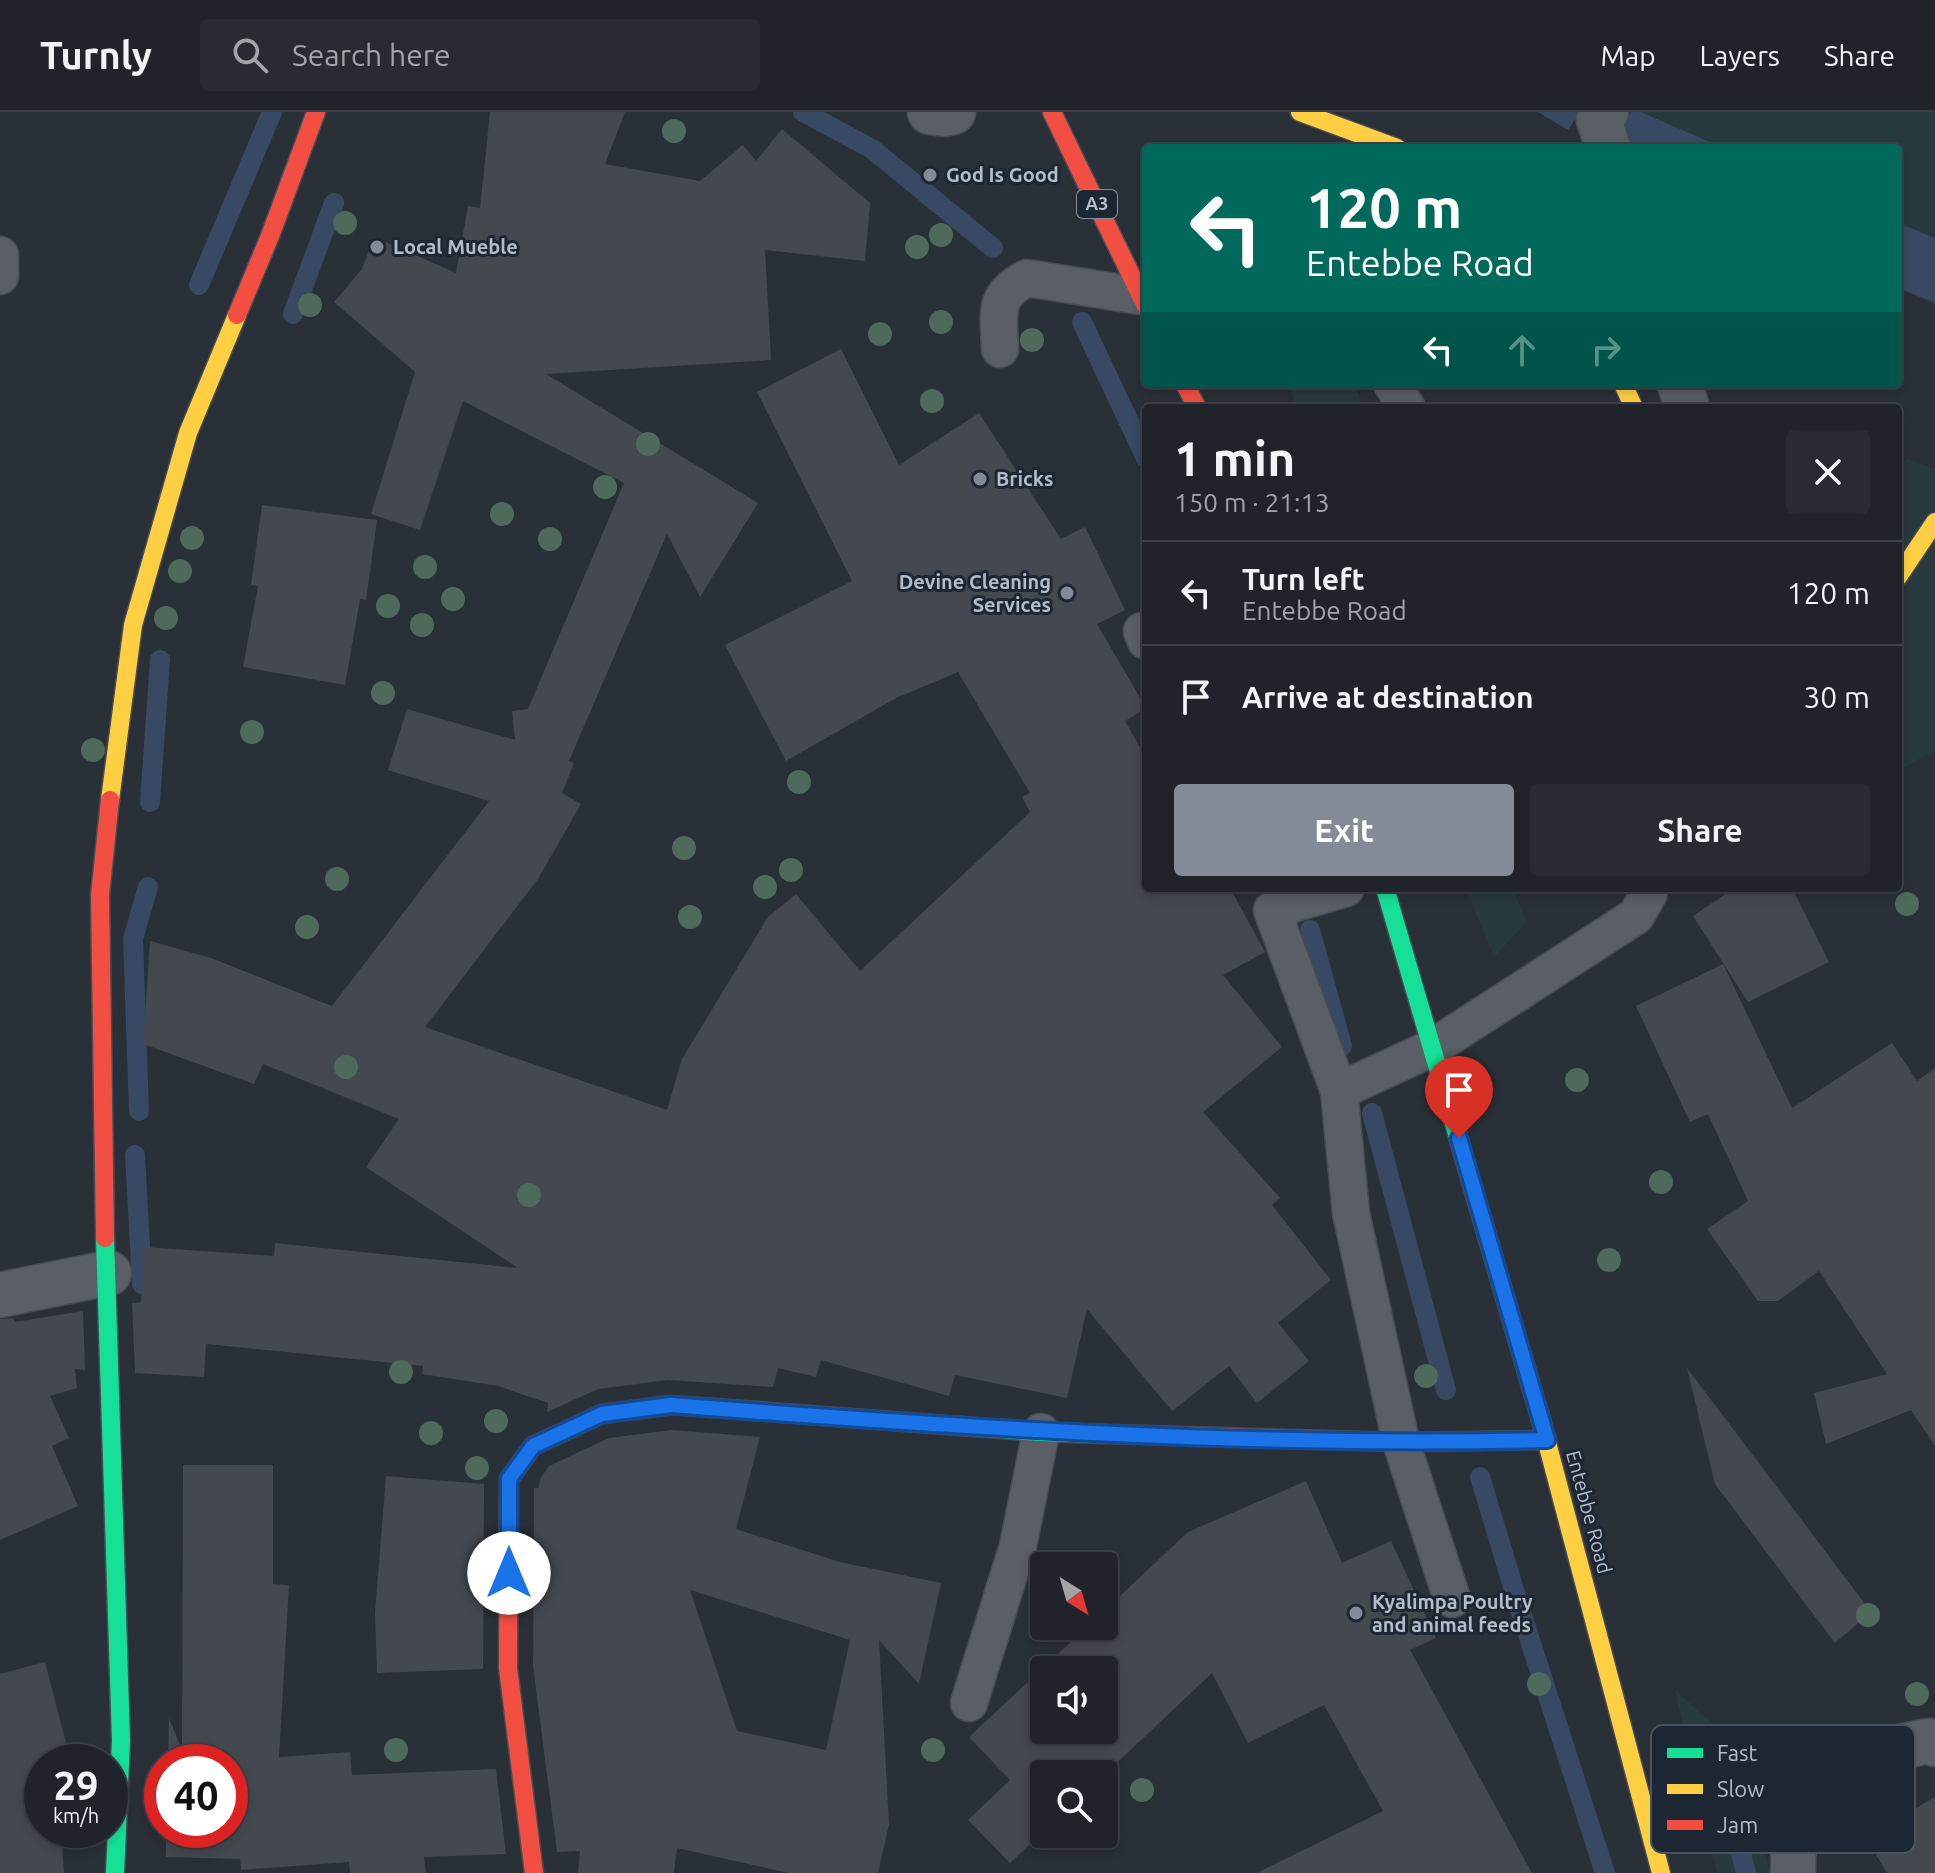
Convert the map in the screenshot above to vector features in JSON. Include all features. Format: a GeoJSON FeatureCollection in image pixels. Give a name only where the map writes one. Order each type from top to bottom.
{"type":"FeatureCollection","features":[{"type":"Feature","properties":{"kind":"street"},"geometry":{"type":"LineString","coordinates":[[115,1873],[121,1741],[104,1174],[100,895],[133,625],[188,433],[270,236],[316,112]]}},
{"type":"Feature","properties":{"kind":"street"},"geometry":{"type":"LineString","coordinates":[[930,112],[953,112]]}},
{"type":"Feature","properties":{"kind":"street","name":"A3"},"geometry":{"type":"LineString","coordinates":[[1052,112],[1142,296]]}},
{"type":"Feature","properties":{"kind":"street"},"geometry":{"type":"LineString","coordinates":[[1300,112],[1386,144]]}},
{"type":"Feature","properties":{"kind":"street"},"geometry":{"type":"LineString","coordinates":[[1606,112],[1599,120],[1607,144]]}},
{"type":"Feature","properties":{"kind":"street"},"geometry":{"type":"LineString","coordinates":[[1902,571],[1935,522]]}},
{"type":"Feature","properties":{"kind":"street","name":"Entebbe Road"},"geometry":{"type":"LineString","coordinates":[[1386,892],[1547,1440],[1651,1835]]}},
{"type":"Feature","properties":{"kind":"street"},"geometry":{"type":"LineString","coordinates":[[0,1295],[109,1273]]}},
{"type":"Feature","properties":{"kind":"street"},"geometry":{"type":"LineString","coordinates":[[534,1873],[508,1668],[509,1479],[533,1446],[602,1414],[671,1405],[1041,1432],[1401,1442],[1547,1440]]}},
{"type":"Feature","properties":{"kind":"street"},"geometry":{"type":"LineString","coordinates":[[1915,1744],[1928,1741],[1935,1744]]}},
{"type":"Feature","properties":{"kind":"street","name":"Entebbe Road"},"geometry":{"type":"LineString","coordinates":[[1656,1853],[1661,1873]]}},
{"type":"Feature","properties":{"kind":"street"},"geometry":{"type":"LineString","coordinates":[[1793,1853],[1793,1873]]}},
{"type":"Feature","properties":{"kind":"lane"},"geometry":{"type":"LineString","coordinates":[[0,255],[0,276]]}},
{"type":"Feature","properties":{"kind":"lane"},"geometry":{"type":"LineString","coordinates":[[1000,349],[999,303],[1010,287],[1027,278],[1142,300]]}},
{"type":"Feature","properties":{"kind":"lane"},"geometry":{"type":"LineString","coordinates":[[1317,892],[1266,899],[1339,1091],[1351,1213],[1401,1442],[1452,1599]]}},
{"type":"Feature","properties":{"kind":"lane"},"geometry":{"type":"LineString","coordinates":[[1339,1091],[1432,1048],[1636,916],[1649,892]]}},
{"type":"Feature","properties":{"kind":"lane"},"geometry":{"type":"LineString","coordinates":[[969,1703],[1018,1546],[1041,1432]]}},
{"type":"Feature","properties":{"kind":"green space"},"geometry":{"type":"Polygon","coordinates":[[[1641,112],[1935,112],[1935,238],[1902,225],[1902,144],[1715,144],[1641,112]]]}},
{"type":"Feature","properties":{"kind":"green space"},"geometry":{"type":"Polygon","coordinates":[[[1290,388],[1356,388],[1362,404],[1296,404],[1290,388]]]}},
{"type":"Feature","properties":{"kind":"green space"},"geometry":{"type":"Polygon","coordinates":[[[1905,458],[1935,469],[1935,750],[1902,769],[1902,473],[1905,458]]]}},
{"type":"Feature","properties":{"kind":"green space"},"geometry":{"type":"Polygon","coordinates":[[[1467,892],[1514,892],[1527,922],[1494,957],[1467,892]]]}},
{"type":"Feature","properties":{"kind":"green space"},"geometry":{"type":"Polygon","coordinates":[[[1675,1690],[1714,1725],[1683,1725],[1675,1690]]]}},
{"type":"Feature","properties":{"kind":"green space"},"geometry":{"type":"Polygon","coordinates":[[[1712,1853],[1764,1853],[1770,1873],[1717,1873],[1712,1853]]]}},
{"type":"Feature","properties":{"kind":"water"},"geometry":{"type":"Polygon","coordinates":[[[1538,112],[1580,112],[1568,130],[1538,112]]]}},
{"type":"Feature","properties":{"kind":"water"},"geometry":{"type":"Polygon","coordinates":[[[1631,112],[1641,112],[1715,144],[1612,144],[1631,112]]]}},
{"type":"Feature","properties":{"kind":"water"},"geometry":{"type":"Polygon","coordinates":[[[1902,225],[1935,238],[1935,303],[1902,290],[1902,225]]]}},
{"type":"Feature","properties":{"kind":"building"},"geometry":{"type":"Polygon","coordinates":[[[490,112],[625,112],[605,164],[700,181],[743,145],[756,161],[782,129],[870,203],[865,261],[765,250],[771,360],[546,374],[758,503],[700,597],[667,534],[569,761],[574,763],[562,793],[581,804],[538,879],[425,1027],[667,1110],[682,1059],[768,917],[796,894],[860,971],[1030,812],[1022,797],[1030,793],[958,672],[896,698],[786,761],[725,645],[852,581],[757,392],[841,349],[899,465],[979,413],[1061,539],[1085,527],[1125,610],[1097,624],[1142,701],[1142,710],[1125,721],[1142,751],[1142,892],[1232,892],[1265,952],[1223,975],[1282,1047],[1203,1112],[1280,1198],[1272,1205],[1331,1280],[1278,1323],[1309,1361],[1257,1403],[1229,1366],[1172,1411],[1087,1309],[1067,1398],[955,1375],[949,1396],[821,1360],[816,1377],[778,1368],[773,1387],[668,1380],[598,1389],[547,1412],[548,1403],[498,1386],[422,1374],[423,1366],[206,1344],[204,1377],[135,1373],[132,1303],[141,1302],[144,1247],[274,1256],[275,1243],[518,1268],[366,1167],[399,1119],[263,1064],[254,1084],[143,1044],[150,941],[211,958],[332,1006],[489,801],[388,770],[407,709],[515,740],[512,711],[528,709],[624,483],[463,401],[420,530],[371,514],[415,372],[334,302],[362,269],[374,237],[456,273],[468,206],[480,208],[490,112]]]}},
{"type":"Feature","properties":{"kind":"building"},"geometry":{"type":"Polygon","coordinates":[[[262,505],[377,520],[366,600],[360,599],[345,685],[243,667],[258,586],[251,585],[262,505]]]}},
{"type":"Feature","properties":{"kind":"building"},"geometry":{"type":"Polygon","coordinates":[[[1728,892],[1794,892],[1829,962],[1748,1002],[1693,916],[1728,892]]]}},
{"type":"Feature","properties":{"kind":"building"},"geometry":{"type":"Polygon","coordinates":[[[1723,964],[1792,1108],[1892,1043],[1917,1081],[1935,1068],[1935,1446],[1911,1410],[1826,1444],[1814,1393],[1887,1374],[1819,1271],[1778,1301],[1758,1301],[1707,1229],[1748,1201],[1708,1114],[1690,1122],[1636,1006],[1723,964]]]}},
{"type":"Feature","properties":{"kind":"building"},"geometry":{"type":"Polygon","coordinates":[[[83,1311],[85,1370],[75,1369],[77,1388],[50,1396],[69,1438],[52,1446],[78,1506],[0,1540],[0,1319],[13,1318],[15,1322],[83,1311]]]}},
{"type":"Feature","properties":{"kind":"building"},"geometry":{"type":"Polygon","coordinates":[[[1687,1368],[1871,1612],[1835,1643],[1715,1484],[1687,1368]]]}},
{"type":"Feature","properties":{"kind":"building"},"geometry":{"type":"Polygon","coordinates":[[[672,1430],[760,1437],[736,1529],[840,1562],[941,1583],[919,1684],[879,1640],[889,1824],[878,1873],[789,1873],[677,1848],[674,1873],[578,1873],[580,1851],[557,1852],[533,1666],[534,1488],[539,1488],[540,1479],[549,1466],[609,1438],[672,1430]],[[690,1590],[737,1731],[826,1750],[850,1640],[690,1590]]]}},
{"type":"Feature","properties":{"kind":"building"},"geometry":{"type":"Polygon","coordinates":[[[183,1465],[273,1465],[273,1584],[289,1585],[279,1757],[350,1752],[352,1775],[496,1769],[506,1854],[424,1857],[426,1873],[350,1873],[349,1862],[241,1870],[240,1859],[166,1857],[166,1848],[248,1848],[248,1744],[182,1744],[183,1465]]]}},
{"type":"Feature","properties":{"kind":"building"},"geometry":{"type":"Polygon","coordinates":[[[386,1476],[484,1484],[483,1669],[377,1673],[375,1613],[386,1476]]]}},
{"type":"Feature","properties":{"kind":"building"},"geometry":{"type":"Polygon","coordinates":[[[1306,1481],[1342,1563],[1391,1541],[1436,1638],[1410,1650],[1532,1873],[1257,1873],[1383,1811],[1324,1705],[1248,1743],[1212,1673],[1118,1762],[1030,1760],[1030,1844],[1010,1863],[968,1820],[1010,1780],[969,1737],[1030,1680],[1030,1744],[1118,1744],[1118,1656],[1056,1656],[1073,1640],[1118,1640],[1118,1598],[1188,1532],[1306,1481]]]}},
{"type":"Feature","properties":{"kind":"building"},"geometry":{"type":"Polygon","coordinates":[[[45,1662],[66,1744],[24,1744],[24,1848],[62,1848],[64,1873],[0,1873],[0,1674],[45,1662]]]}},
{"type":"Feature","properties":{"kind":"building"},"geometry":{"type":"Polygon","coordinates":[[[169,1718],[180,1744],[168,1744],[169,1718]]]}},
{"type":"Feature","properties":{"kind":"building"},"geometry":{"type":"Polygon","coordinates":[[[1935,1797],[1935,1873],[1887,1873],[1875,1853],[1915,1853],[1915,1809],[1935,1797]]]}},
{"type":"Feature","properties":{"kind":"waterway"},"geometry":{"type":"LineString","coordinates":[[199,285],[272,112]]}},
{"type":"Feature","properties":{"kind":"waterway"},"geometry":{"type":"LineString","coordinates":[[803,112],[872,149],[993,248]]}},
{"type":"Feature","properties":{"kind":"waterway"},"geometry":{"type":"LineString","coordinates":[[293,314],[334,203]]}},
{"type":"Feature","properties":{"kind":"waterway"},"geometry":{"type":"LineString","coordinates":[[1082,322],[1142,450]]}},
{"type":"Feature","properties":{"kind":"waterway"},"geometry":{"type":"LineString","coordinates":[[150,802],[160,660]]}},
{"type":"Feature","properties":{"kind":"waterway"},"geometry":{"type":"LineString","coordinates":[[139,1111],[133,939],[148,887]]}},
{"type":"Feature","properties":{"kind":"waterway"},"geometry":{"type":"LineString","coordinates":[[1310,930],[1342,1046]]}},
{"type":"Feature","properties":{"kind":"waterway"},"geometry":{"type":"LineString","coordinates":[[1372,1113],[1446,1390]]}},
{"type":"Feature","properties":{"kind":"waterway"},"geometry":{"type":"LineString","coordinates":[[135,1155],[142,1284]]}},
{"type":"Feature","properties":{"kind":"waterway"},"geometry":{"type":"LineString","coordinates":[[1480,1477],[1605,1873]]}},
{"type":"Feature","properties":{"kind":"waterway"},"geometry":{"type":"LineString","coordinates":[[1741,1853],[1746,1873]]}},
{"type":"Feature","properties":{"kind":"traffic: fast"},"geometry":{"type":"LineString","coordinates":[[1386,892],[1541,1420]]}},
{"type":"Feature","properties":{"kind":"traffic: fast"},"geometry":{"type":"LineString","coordinates":[[105,1238],[121,1741],[115,1873]]}},
{"type":"Feature","properties":{"kind":"traffic: fast"},"geometry":{"type":"LineString","coordinates":[[756,1411],[1105,1434]]}},
{"type":"Feature","properties":{"kind":"traffic: slow"},"geometry":{"type":"LineString","coordinates":[[1300,112],[1386,144]]}},
{"type":"Feature","properties":{"kind":"traffic: slow"},"geometry":{"type":"LineString","coordinates":[[110,800],[133,625],[188,433],[237,315]]}},
{"type":"Feature","properties":{"kind":"traffic: slow"},"geometry":{"type":"LineString","coordinates":[[1625,388],[1632,404]]}},
{"type":"Feature","properties":{"kind":"traffic: slow"},"geometry":{"type":"LineString","coordinates":[[1902,571],[1935,522]]}},
{"type":"Feature","properties":{"kind":"traffic: slow"},"geometry":{"type":"LineString","coordinates":[[1541,1420],[1651,1835]]}},
{"type":"Feature","properties":{"kind":"traffic: slow"},"geometry":{"type":"LineString","coordinates":[[1656,1853],[1661,1873]]}},
{"type":"Feature","properties":{"kind":"traffic: jam"},"geometry":{"type":"LineString","coordinates":[[237,315],[316,112]]}},
{"type":"Feature","properties":{"kind":"traffic: jam"},"geometry":{"type":"LineString","coordinates":[[1052,112],[1142,298]]}},
{"type":"Feature","properties":{"kind":"traffic: jam"},"geometry":{"type":"LineString","coordinates":[[1187,388],[1195,404]]}},
{"type":"Feature","properties":{"kind":"traffic: jam"},"geometry":{"type":"LineString","coordinates":[[105,1238],[100,895],[110,800]]}},
{"type":"Feature","properties":{"kind":"traffic: jam"},"geometry":{"type":"LineString","coordinates":[[534,1873],[508,1668],[509,1479],[533,1446],[602,1414],[671,1405],[756,1411]]}},
{"type":"Feature","properties":{"kind":"traffic: jam"},"geometry":{"type":"LineString","coordinates":[[1105,1434],[1401,1442],[1547,1440]]}},
{"type":"Feature","properties":{"kind":"place","name":"God Is Good"},"geometry":{"type":"Point","coordinates":[930,175]}},
{"type":"Feature","properties":{"kind":"place","name":"Local Mueble"},"geometry":{"type":"Point","coordinates":[377,247]}},
{"type":"Feature","properties":{"kind":"place","name":"Bricks"},"geometry":{"type":"Point","coordinates":[980,479]}},
{"type":"Feature","properties":{"kind":"place","name":"Devine Cleaning Services"},"geometry":{"type":"Point","coordinates":[1067,593]}},
{"type":"Feature","properties":{"kind":"place","name":"Kyalimpa Poultry and animal feeds"},"geometry":{"type":"Point","coordinates":[1356,1613]}},
{"type":"Feature","properties":{"kind":"route"},"geometry":{"type":"LineString","coordinates":[[509,1573],[509,1479],[533,1446],[602,1414],[671,1405],[1041,1432],[1428,1442],[1547,1440],[1459,1138]]}}]}
